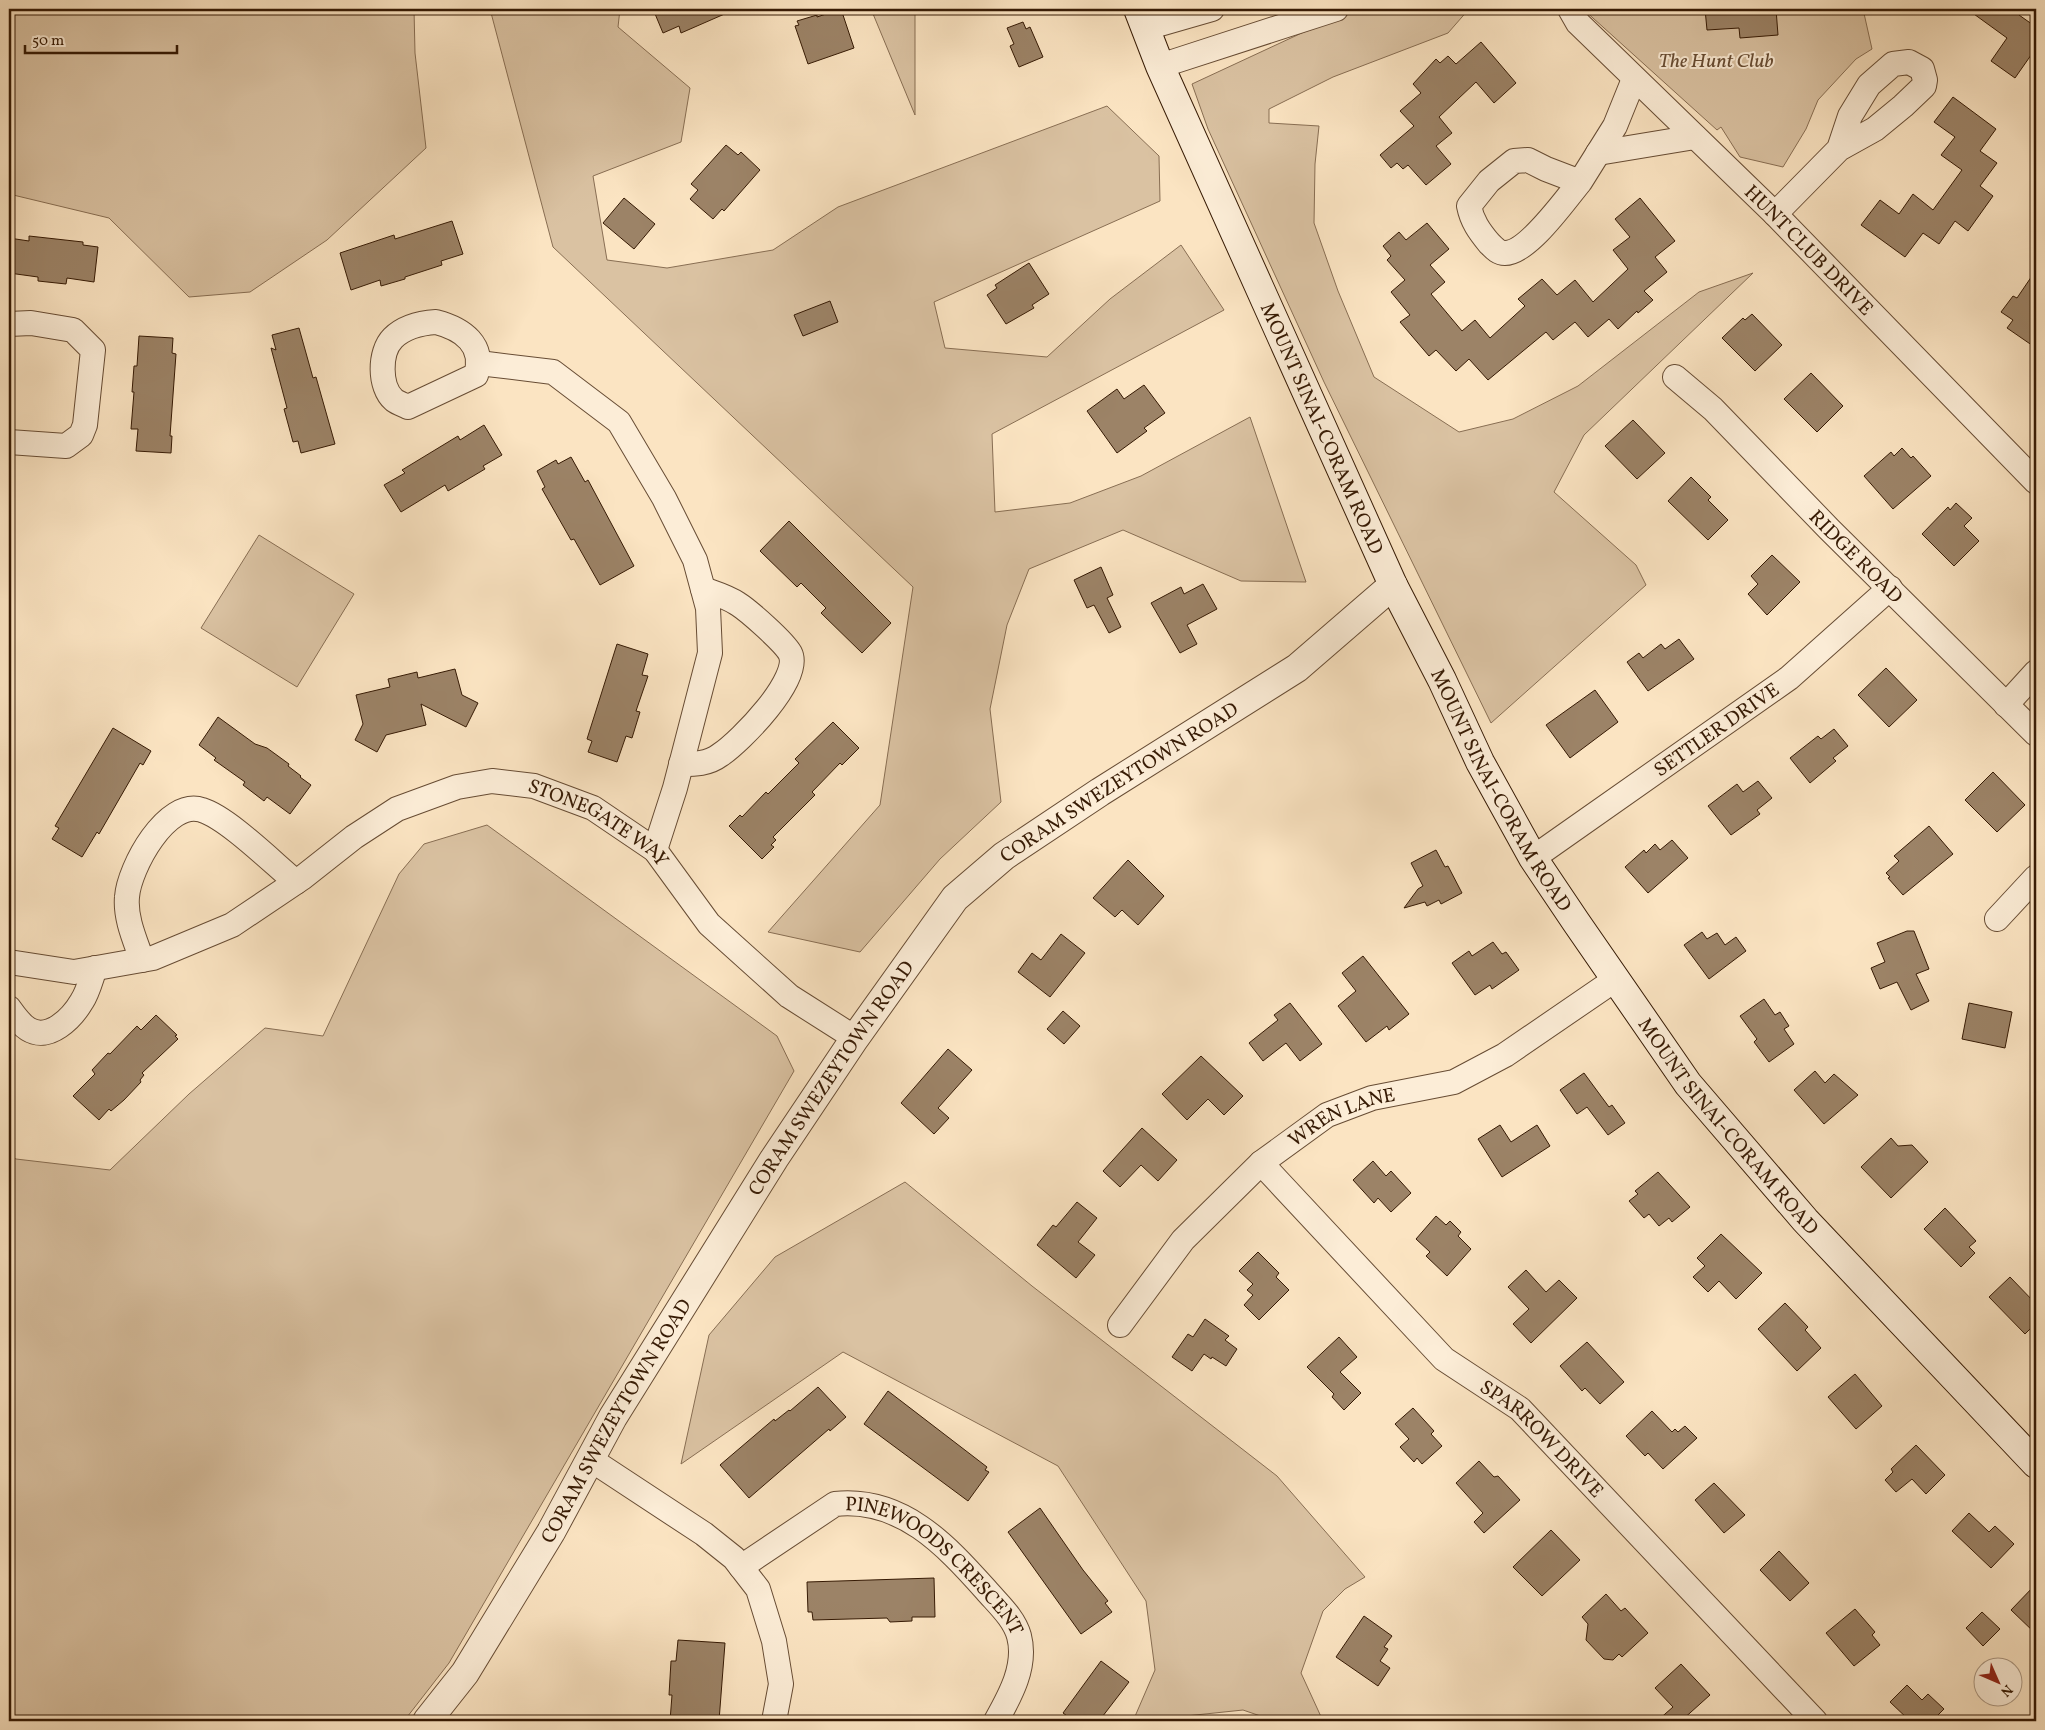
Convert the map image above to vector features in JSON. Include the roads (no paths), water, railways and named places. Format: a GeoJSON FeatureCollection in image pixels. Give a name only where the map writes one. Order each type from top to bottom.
{"type":"FeatureCollection","features":[{"type":"Feature","properties":{"kind":"main road","name":"MOUNT SINAI-CORAM ROAD"},"geometry":{"type":"LineString","coordinates":[[1142,18],[1160,66],[1394,585],[1442,680],[1480,762],[1533,858],[1688,1084],[1805,1220],[2036,1464]]}},
{"type":"Feature","properties":{"kind":"main road","name":"CORAM SWEZEYTOWN ROAD"},"geometry":{"type":"LineString","coordinates":[[427,1721],[465,1673],[551,1532],[613,1417],[774,1159],[855,1038],[955,898],[1004,856],[1100,792],[1297,668],[1394,585]]}},
{"type":"Feature","properties":{"kind":"street"},"geometry":{"type":"LineString","coordinates":[[1142,18],[1212,9]]}},
{"type":"Feature","properties":{"kind":"street"},"geometry":{"type":"LineString","coordinates":[[1160,66],[1336,9]]}},
{"type":"Feature","properties":{"kind":"street","name":"HUNT CLUB DRIVE"},"geometry":{"type":"LineString","coordinates":[[1556,9],[1574,16],[1634,79],[1775,214],[2036,482]]}},
{"type":"Feature","properties":{"kind":"street"},"geometry":{"type":"LineString","coordinates":[[1580,182],[1546,170],[1528,160],[1514,161],[1489,181],[1469,206],[1472,219],[1497,251],[1506,253],[1526,245],[1580,182],[1615,126],[1634,79]]}},
{"type":"Feature","properties":{"kind":"street"},"geometry":{"type":"LineString","coordinates":[[1598,153],[1695,137]]}},
{"type":"Feature","properties":{"kind":"street"},"geometry":{"type":"LineString","coordinates":[[1775,214],[1839,149]]}},
{"type":"Feature","properties":{"kind":"street"},"geometry":{"type":"LineString","coordinates":[[9,324],[31,323],[73,330],[93,350],[85,425],[82,435],[66,446],[9,442]]}},
{"type":"Feature","properties":{"kind":"street"},"geometry":{"type":"LineString","coordinates":[[479,363],[553,372],[619,422],[664,498],[694,560],[708,608],[710,653],[681,764],[655,850]]}},
{"type":"Feature","properties":{"kind":"street","name":"RIDGE ROAD"},"geometry":{"type":"LineString","coordinates":[[1675,378],[1713,409],[1829,529],[2036,734]]}},
{"type":"Feature","properties":{"kind":"street","name":"SETTLER DRIVE"},"geometry":{"type":"LineString","coordinates":[[1533,858],[1789,678],[1890,588]]}},
{"type":"Feature","properties":{"kind":"street"},"geometry":{"type":"LineString","coordinates":[[681,764],[704,764],[720,756],[740,740],[787,680],[792,665],[790,654],[780,641],[737,603],[703,589]]}},
{"type":"Feature","properties":{"kind":"street"},"geometry":{"type":"LineString","coordinates":[[2006,705],[2036,672]]}},
{"type":"Feature","properties":{"kind":"street","name":"STONEGATE WAY"},"geometry":{"type":"LineString","coordinates":[[9,962],[74,972],[153,958],[232,925],[296,882],[354,836],[397,808],[457,787],[492,782],[534,786],[593,808],[655,850],[710,924],[789,996],[855,1038]]}},
{"type":"Feature","properties":{"kind":"street"},"geometry":{"type":"LineString","coordinates":[[142,960],[129,919],[127,898],[130,876],[158,830],[171,816],[184,810],[202,809],[225,822],[296,882]]}},
{"type":"Feature","properties":{"kind":"street"},"geometry":{"type":"LineString","coordinates":[[1997,919],[2036,877]]}},
{"type":"Feature","properties":{"kind":"street"},"geometry":{"type":"LineString","coordinates":[[9,1008],[29,1029],[39,1032],[50,1032],[66,1020],[83,1001],[95,968]]}},
{"type":"Feature","properties":{"kind":"street","name":"WREN LANE"},"geometry":{"type":"LineString","coordinates":[[1120,1325],[1183,1240],[1261,1163],[1328,1115],[1372,1098],[1454,1082],[1505,1055],[1616,979]]}},
{"type":"Feature","properties":{"kind":"street","name":"SPARROW DRIVE"},"geometry":{"type":"LineString","coordinates":[[1261,1163],[1444,1359],[1520,1409],[1816,1721]]}},
{"type":"Feature","properties":{"kind":"street"},"geometry":{"type":"LineString","coordinates":[[590,1460],[704,1534],[734,1558],[758,1589],[774,1641],[780,1684],[774,1721]]}},
{"type":"Feature","properties":{"kind":"street","name":"PINEWOODS CRESCENT"},"geometry":{"type":"LineString","coordinates":[[741,1567],[835,1504],[852,1502],[878,1506],[916,1523],[961,1562],[1014,1623],[1020,1637],[1019,1674],[996,1721]]}},
{"type":"Feature","properties":{"kind":"park label","name":"The Hunt Club"},"geometry":{"type":"Point","coordinates":[1716,60]}}]}
